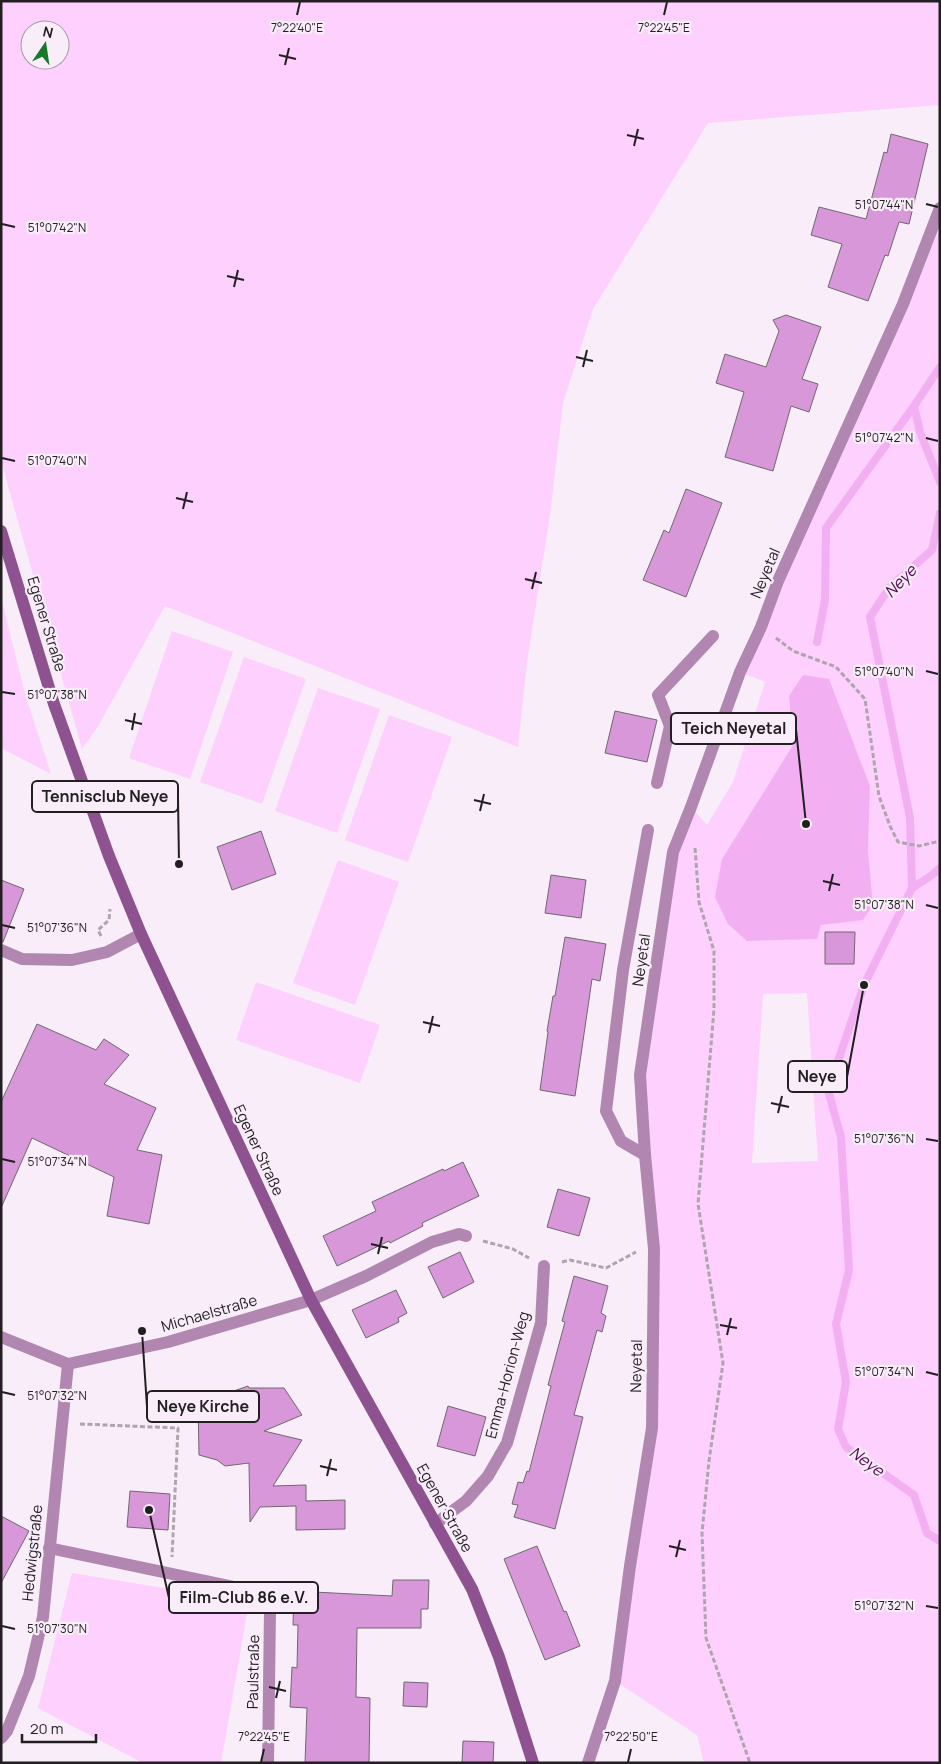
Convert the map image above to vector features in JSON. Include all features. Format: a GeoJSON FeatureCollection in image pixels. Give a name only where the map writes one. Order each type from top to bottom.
{"type":"FeatureCollection","features":[{"type":"Feature","properties":{"kind":"street","name":"Neyetal"},"geometry":{"type":"LineString","coordinates":[[588,1763],[615,1681],[630,1566],[652,1428],[654,1249],[640,1075],[672,852],[691,807],[740,672],[761,627],[778,582],[903,304],[940,208]]}},
{"type":"Feature","properties":{"kind":"street","name":"Egener Straße"},"geometry":{"type":"LineString","coordinates":[[1,530],[54,704],[110,856],[142,934],[311,1300],[472,1589],[499,1657],[533,1763]]}},
{"type":"Feature","properties":{"kind":"street"},"geometry":{"type":"LineString","coordinates":[[657,783],[670,726],[658,695],[714,636]]}},
{"type":"Feature","properties":{"kind":"street"},"geometry":{"type":"LineString","coordinates":[[645,1154],[621,1141],[606,1111],[623,970],[648,830]]}},
{"type":"Feature","properties":{"kind":"street"},"geometry":{"type":"LineString","coordinates":[[1,950],[22,959],[72,960],[108,952],[142,934]]}},
{"type":"Feature","properties":{"kind":"street"},"geometry":{"type":"LineString","coordinates":[[311,1300],[366,1276],[432,1242],[459,1234],[466,1236]]}},
{"type":"Feature","properties":{"kind":"street","name":"Emma-Horion-Weg"},"geometry":{"type":"LineString","coordinates":[[435,1524],[466,1501],[488,1476],[507,1443],[541,1323],[544,1266]]}},
{"type":"Feature","properties":{"kind":"street","name":"Michaelstraße"},"geometry":{"type":"LineString","coordinates":[[68,1364],[168,1342],[311,1300]]}},
{"type":"Feature","properties":{"kind":"street"},"geometry":{"type":"LineString","coordinates":[[1,1337],[68,1364]]}},
{"type":"Feature","properties":{"kind":"street","name":"Hedwigstraße"},"geometry":{"type":"LineString","coordinates":[[1,1738],[7,1731],[29,1676],[43,1617],[68,1364]]}},
{"type":"Feature","properties":{"kind":"street","name":"Paulstraße"},"geometry":{"type":"LineString","coordinates":[[49,1548],[267,1594],[270,1610],[268,1763]]}},
{"type":"Feature","properties":{"kind":"path"},"geometry":{"type":"LineString","coordinates":[[761,627],[793,651],[836,667],[865,699],[879,796],[898,842],[919,846],[940,840]]}},
{"type":"Feature","properties":{"kind":"path"},"geometry":{"type":"LineString","coordinates":[[695,842],[699,902],[714,951],[714,1009],[698,1204],[722,1363],[702,1533],[706,1638],[750,1763]]}},
{"type":"Feature","properties":{"kind":"path"},"geometry":{"type":"LineString","coordinates":[[466,1236],[513,1250]]}},
{"type":"Feature","properties":{"kind":"path"},"geometry":{"type":"LineString","coordinates":[[570,1260],[598,1268],[606,1268],[637,1251]]}},
{"type":"Feature","properties":{"kind":"path"},"geometry":{"type":"LineString","coordinates":[[62,1424],[178,1428],[170,1574]]}},
{"type":"Feature","properties":{"kind":"shaded area"},"geometry":{"type":"Polygon","coordinates":[[[1,1],[940,1],[940,105],[708,123],[593,309],[563,403],[550,515],[527,662],[518,747],[165,606],[97,728],[82,749],[1,461],[1,1]]]}},
{"type":"Feature","properties":{"kind":"shaded area"},"geometry":{"type":"Polygon","coordinates":[[[940,208],[940,1763],[704,1763],[697,1735],[615,1681],[652,1428],[654,1249],[640,1075],[673,852],[691,807],[707,825],[733,782],[765,682],[740,672],[940,208]],[[789,696],[793,745],[722,859],[821,924],[863,920],[873,905],[868,850],[870,786],[855,747],[789,696]],[[807,993],[763,994],[752,1163],[818,1161],[807,993]]]}},
{"type":"Feature","properties":{"kind":"shaded area"},"geometry":{"type":"Polygon","coordinates":[[[1,597],[25,694],[51,774],[1,748],[1,597]]]}},
{"type":"Feature","properties":{"kind":"shaded area"},"geometry":{"type":"Polygon","coordinates":[[[172,631],[233,652],[190,779],[129,758],[172,631]]]}},
{"type":"Feature","properties":{"kind":"shaded area"},"geometry":{"type":"Polygon","coordinates":[[[244,657],[306,679],[262,804],[200,782],[244,657]]]}},
{"type":"Feature","properties":{"kind":"shaded area"},"geometry":{"type":"Polygon","coordinates":[[[803,675],[829,679],[870,786],[868,850],[873,905],[863,920],[821,925],[817,939],[747,941],[728,924],[715,897],[722,859],[793,745],[789,696],[803,675]]]}},
{"type":"Feature","properties":{"kind":"shaded area"},"geometry":{"type":"Polygon","coordinates":[[[318,688],[380,709],[337,833],[275,811],[318,688]]]}},
{"type":"Feature","properties":{"kind":"shaded area"},"geometry":{"type":"Polygon","coordinates":[[[389,715],[452,737],[408,862],[345,840],[389,715]]]}},
{"type":"Feature","properties":{"kind":"shaded area"},"geometry":{"type":"Polygon","coordinates":[[[338,860],[399,882],[355,1005],[293,983],[338,860]]]}},
{"type":"Feature","properties":{"kind":"shaded area"},"geometry":{"type":"Polygon","coordinates":[[[256,982],[380,1025],[360,1083],[236,1040],[256,982]]]}},
{"type":"Feature","properties":{"kind":"shaded area"},"geometry":{"type":"Polygon","coordinates":[[[72,1573],[249,1602],[221,1763],[143,1763],[38,1708],[72,1573]]]}},
{"type":"Feature","properties":{"kind":"building"},"geometry":{"type":"Polygon","coordinates":[[[891,134],[928,144],[909,224],[899,222],[888,256],[885,255],[868,301],[828,287],[842,244],[811,235],[819,207],[866,219],[884,152],[887,153],[891,134]]]}},
{"type":"Feature","properties":{"kind":"building"},"geometry":{"type":"Polygon","coordinates":[[[786,315],[821,327],[802,379],[818,384],[809,412],[791,406],[773,471],[725,457],[744,392],[716,383],[725,354],[766,367],[779,331],[773,320],[786,315]]]}},
{"type":"Feature","properties":{"kind":"building"},"geometry":{"type":"Polygon","coordinates":[[[686,489],[722,503],[686,597],[643,580],[664,530],[669,533],[686,489]]]}},
{"type":"Feature","properties":{"kind":"building"},"geometry":{"type":"Polygon","coordinates":[[[615,711],[657,720],[647,762],[605,753],[615,711]]]}},
{"type":"Feature","properties":{"kind":"building"},"geometry":{"type":"Polygon","coordinates":[[[261,831],[276,874],[232,890],[217,847],[261,831]]]}},
{"type":"Feature","properties":{"kind":"building"},"geometry":{"type":"Polygon","coordinates":[[[551,875],[586,880],[581,918],[545,913],[551,875]]]}},
{"type":"Feature","properties":{"kind":"building"},"geometry":{"type":"Polygon","coordinates":[[[1,880],[24,889],[3,942],[1,942],[1,880]]]}},
{"type":"Feature","properties":{"kind":"building"},"geometry":{"type":"Polygon","coordinates":[[[825,932],[855,932],[854,964],[825,964],[825,932]]]}},
{"type":"Feature","properties":{"kind":"building"},"geometry":{"type":"Polygon","coordinates":[[[565,937],[606,944],[600,981],[592,979],[575,1096],[540,1090],[547,1031],[565,937]]]}},
{"type":"Feature","properties":{"kind":"building"},"geometry":{"type":"Polygon","coordinates":[[[37,1024],[96,1050],[104,1039],[129,1055],[104,1084],[156,1108],[137,1150],[162,1155],[149,1224],[107,1216],[114,1177],[32,1138],[1,1208],[1,1102],[37,1024]]]}},
{"type":"Feature","properties":{"kind":"building"},"geometry":{"type":"Polygon","coordinates":[[[463,1162],[479,1196],[422,1223],[423,1226],[390,1243],[389,1241],[337,1266],[323,1236],[376,1211],[372,1202],[443,1169],[444,1171],[463,1162]]]}},
{"type":"Feature","properties":{"kind":"building"},"geometry":{"type":"Polygon","coordinates":[[[558,1189],[590,1198],[579,1236],[547,1227],[558,1189]]]}},
{"type":"Feature","properties":{"kind":"building"},"geometry":{"type":"Polygon","coordinates":[[[460,1252],[474,1282],[443,1298],[428,1267],[460,1252]]]}},
{"type":"Feature","properties":{"kind":"building"},"geometry":{"type":"Polygon","coordinates":[[[574,1276],[608,1286],[601,1313],[606,1316],[602,1332],[597,1330],[574,1415],[583,1417],[555,1529],[514,1517],[518,1505],[512,1504],[518,1482],[523,1483],[527,1471],[529,1472],[551,1386],[548,1385],[565,1322],[562,1321],[574,1276]]]}},
{"type":"Feature","properties":{"kind":"building"},"geometry":{"type":"Polygon","coordinates":[[[396,1290],[407,1313],[398,1318],[399,1322],[366,1338],[352,1310],[396,1290]]]}},
{"type":"Feature","properties":{"kind":"building"},"geometry":{"type":"Polygon","coordinates":[[[248,1386],[249,1388],[284,1388],[302,1415],[264,1431],[302,1440],[273,1486],[306,1485],[306,1501],[345,1500],[345,1529],[296,1530],[296,1506],[260,1507],[250,1522],[249,1463],[225,1466],[217,1460],[199,1455],[198,1403],[218,1397],[220,1393],[231,1392],[248,1386]]]}},
{"type":"Feature","properties":{"kind":"building"},"geometry":{"type":"Polygon","coordinates":[[[448,1406],[486,1417],[475,1456],[437,1446],[448,1406]]]}},
{"type":"Feature","properties":{"kind":"building"},"geometry":{"type":"Polygon","coordinates":[[[130,1491],[170,1494],[168,1530],[127,1527],[130,1491]]]}},
{"type":"Feature","properties":{"kind":"building"},"geometry":{"type":"Polygon","coordinates":[[[1,1516],[29,1531],[1,1583],[1,1516]]]}},
{"type":"Feature","properties":{"kind":"building"},"geometry":{"type":"Polygon","coordinates":[[[537,1546],[580,1646],[545,1660],[504,1559],[537,1546]]]}},
{"type":"Feature","properties":{"kind":"building"},"geometry":{"type":"Polygon","coordinates":[[[393,1580],[429,1580],[428,1609],[421,1609],[421,1628],[357,1628],[356,1697],[370,1698],[369,1763],[305,1763],[307,1708],[290,1707],[292,1667],[297,1668],[298,1625],[293,1625],[294,1591],[392,1596],[393,1580]]]}},
{"type":"Feature","properties":{"kind":"building"},"geometry":{"type":"Polygon","coordinates":[[[404,1682],[428,1683],[427,1707],[403,1706],[404,1682]]]}},
{"type":"Feature","properties":{"kind":"building"},"geometry":{"type":"Polygon","coordinates":[[[463,1741],[494,1742],[493,1763],[462,1763],[463,1741]]]}},
{"type":"Feature","properties":{"kind":"waterway","name":"Neye"},"geometry":{"type":"LineString","coordinates":[[940,367],[914,406],[920,432],[940,482]]}},
{"type":"Feature","properties":{"kind":"waterway"},"geometry":{"type":"LineString","coordinates":[[817,642],[825,600],[826,528],[914,406]]}},
{"type":"Feature","properties":{"kind":"waterway","name":"Neye"},"geometry":{"type":"LineString","coordinates":[[940,513],[932,550],[889,588],[870,617],[910,818],[912,888],[864,985],[828,1090],[841,1137],[849,1270],[836,1324],[846,1382],[838,1429],[846,1447],[914,1495],[927,1533],[940,1541]]}},
{"type":"Feature","properties":{"kind":"waterway"},"geometry":{"type":"LineString","coordinates":[[912,888],[940,868]]}},
{"type":"Feature","properties":{"kind":"place","name":"Teich Neyetal"},"geometry":{"type":"Point","coordinates":[806,824]}},
{"type":"Feature","properties":{"kind":"place","name":"Tennisclub Neye"},"geometry":{"type":"Point","coordinates":[179,864]}},
{"type":"Feature","properties":{"kind":"place","name":"Neye"},"geometry":{"type":"Point","coordinates":[864,985]}},
{"type":"Feature","properties":{"kind":"place","name":"Neye Kirche"},"geometry":{"type":"Point","coordinates":[142,1331]}},
{"type":"Feature","properties":{"kind":"place","name":"Film-Club 86 e.V."},"geometry":{"type":"Point","coordinates":[149,1510]}}]}
